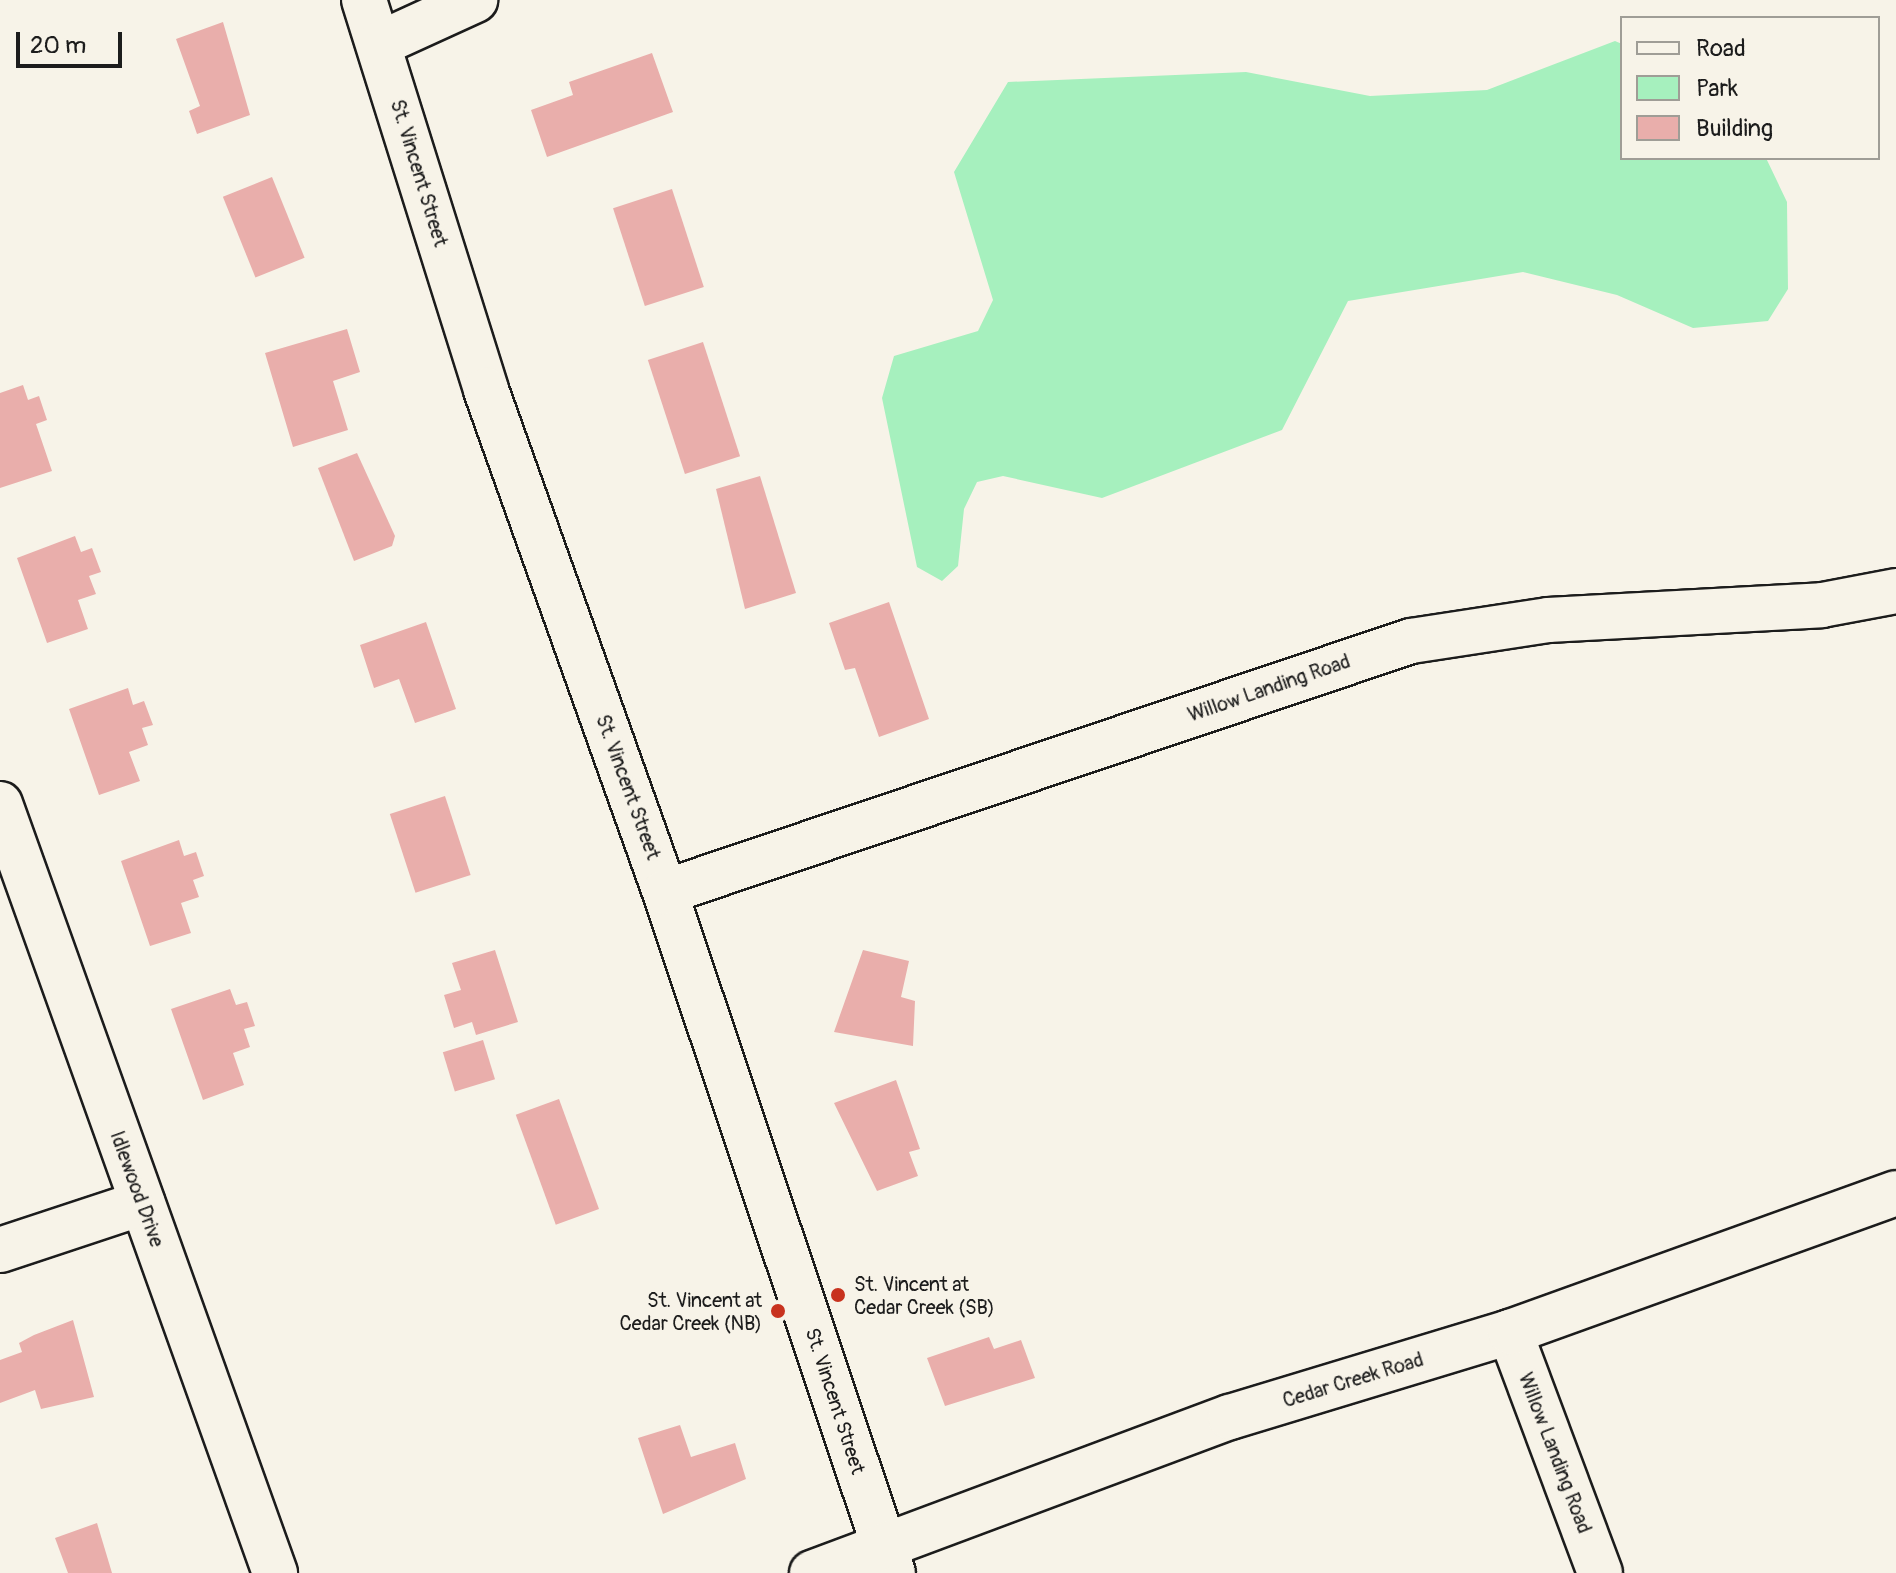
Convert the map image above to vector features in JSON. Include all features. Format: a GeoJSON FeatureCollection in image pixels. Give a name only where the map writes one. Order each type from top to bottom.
{"type":"FeatureCollection","features":[{"type":"Feature","properties":{"kind":"street","name":"St. Vincent Street"},"geometry":{"type":"LineString","coordinates":[[364,0],[486,390],[665,892],[888,1560]]}},
{"type":"Feature","properties":{"kind":"street"},"geometry":{"type":"LineString","coordinates":[[379,44],[475,0]]}},
{"type":"Feature","properties":{"kind":"street","name":"Willow Landing Road"},"geometry":{"type":"LineString","coordinates":[[665,892],[1411,641],[1548,620],[1822,605],[1896,591]]}},
{"type":"Feature","properties":{"kind":"street","name":"Idlewood Drive"},"geometry":{"type":"LineString","coordinates":[[0,804],[275,1573]]}},
{"type":"Feature","properties":{"kind":"street","name":"Cedar Creek Road"},"geometry":{"type":"LineString","coordinates":[[812,1573],[888,1560],[1230,1417],[1510,1332],[1896,1193]]}},
{"type":"Feature","properties":{"kind":"street"},"geometry":{"type":"LineString","coordinates":[[0,1250],[142,1203]]}},
{"type":"Feature","properties":{"kind":"street","name":"Willow Landing Road"},"geometry":{"type":"LineString","coordinates":[[1510,1332],[1600,1573]]}},
{"type":"Feature","properties":{"kind":"green space"},"geometry":{"type":"Polygon","coordinates":[[[1615,41],[1620,43],[1620,160],[1767,160],[1787,202],[1788,289],[1768,321],[1693,328],[1617,295],[1523,272],[1348,301],[1282,430],[1102,498],[1003,476],[977,482],[964,509],[958,566],[942,581],[917,567],[882,398],[894,356],[978,331],[993,300],[954,172],[1008,82],[1246,72],[1370,96],[1487,90],[1615,41]]]}},
{"type":"Feature","properties":{"kind":"building"},"geometry":{"type":"Polygon","coordinates":[[[223,22],[250,115],[197,134],[189,111],[200,106],[176,39],[223,22]]]}},
{"type":"Feature","properties":{"kind":"building"},"geometry":{"type":"Polygon","coordinates":[[[652,53],[673,112],[547,157],[531,110],[573,95],[569,82],[652,53]]]}},
{"type":"Feature","properties":{"kind":"building"},"geometry":{"type":"Polygon","coordinates":[[[272,177],[305,258],[255,278],[223,197],[272,177]]]}},
{"type":"Feature","properties":{"kind":"building"},"geometry":{"type":"Polygon","coordinates":[[[672,189],[704,287],[645,306],[613,208],[672,189]]]}},
{"type":"Feature","properties":{"kind":"building"},"geometry":{"type":"Polygon","coordinates":[[[347,329],[360,372],[333,381],[348,430],[293,447],[265,353],[347,329]]]}},
{"type":"Feature","properties":{"kind":"building"},"geometry":{"type":"Polygon","coordinates":[[[703,342],[740,456],[685,474],[648,360],[703,342]]]}},
{"type":"Feature","properties":{"kind":"building"},"geometry":{"type":"Polygon","coordinates":[[[23,385],[28,400],[39,396],[47,420],[36,424],[52,471],[0,488],[0,393],[23,385]]]}},
{"type":"Feature","properties":{"kind":"building"},"geometry":{"type":"Polygon","coordinates":[[[357,453],[395,536],[392,546],[354,561],[318,468],[357,453]]]}},
{"type":"Feature","properties":{"kind":"building"},"geometry":{"type":"Polygon","coordinates":[[[760,476],[796,593],[745,609],[716,489],[760,476]]]}},
{"type":"Feature","properties":{"kind":"building"},"geometry":{"type":"Polygon","coordinates":[[[75,536],[81,552],[92,548],[101,572],[89,576],[96,594],[78,600],[88,629],[47,643],[17,558],[75,536]]]}},
{"type":"Feature","properties":{"kind":"building"},"geometry":{"type":"Polygon","coordinates":[[[889,602],[929,719],[879,737],[855,668],[845,670],[829,623],[889,602]]]}},
{"type":"Feature","properties":{"kind":"building"},"geometry":{"type":"Polygon","coordinates":[[[426,622],[456,709],[415,723],[399,679],[374,688],[360,645],[426,622]]]}},
{"type":"Feature","properties":{"kind":"building"},"geometry":{"type":"Polygon","coordinates":[[[128,688],[133,705],[144,701],[153,725],[142,728],[148,745],[129,752],[140,781],[99,795],[69,709],[128,688]]]}},
{"type":"Feature","properties":{"kind":"building"},"geometry":{"type":"Polygon","coordinates":[[[445,796],[471,875],[415,893],[390,814],[445,796]]]}},
{"type":"Feature","properties":{"kind":"building"},"geometry":{"type":"Polygon","coordinates":[[[179,840],[184,856],[196,852],[204,876],[193,880],[199,897],[181,903],[191,933],[150,946],[121,861],[179,840]]]}},
{"type":"Feature","properties":{"kind":"building"},"geometry":{"type":"Polygon","coordinates":[[[495,950],[518,1022],[476,1035],[472,1022],[454,1028],[444,995],[461,990],[452,963],[495,950]]]}},
{"type":"Feature","properties":{"kind":"building"},"geometry":{"type":"Polygon","coordinates":[[[863,950],[909,961],[901,997],[915,1001],[913,1046],[834,1032],[863,950]]]}},
{"type":"Feature","properties":{"kind":"building"},"geometry":{"type":"Polygon","coordinates":[[[230,989],[236,1005],[247,1002],[255,1026],[244,1029],[250,1047],[233,1053],[244,1085],[203,1100],[171,1009],[230,989]]]}},
{"type":"Feature","properties":{"kind":"building"},"geometry":{"type":"Polygon","coordinates":[[[483,1040],[495,1079],[455,1091],[443,1052],[483,1040]]]}},
{"type":"Feature","properties":{"kind":"building"},"geometry":{"type":"Polygon","coordinates":[[[896,1080],[920,1149],[909,1152],[918,1176],[877,1191],[834,1103],[896,1080]]]}},
{"type":"Feature","properties":{"kind":"building"},"geometry":{"type":"Polygon","coordinates":[[[559,1099],[599,1209],[556,1225],[516,1115],[559,1099]]]}},
{"type":"Feature","properties":{"kind":"building"},"geometry":{"type":"Polygon","coordinates":[[[73,1320],[94,1397],[41,1409],[35,1390],[0,1403],[0,1360],[22,1352],[19,1343],[73,1320]]]}},
{"type":"Feature","properties":{"kind":"building"},"geometry":{"type":"Polygon","coordinates":[[[989,1337],[994,1349],[1021,1340],[1035,1378],[945,1406],[927,1358],[989,1337]]]}},
{"type":"Feature","properties":{"kind":"building"},"geometry":{"type":"Polygon","coordinates":[[[680,1425],[691,1457],[735,1443],[746,1479],[663,1514],[638,1438],[680,1425]]]}},
{"type":"Feature","properties":{"kind":"building"},"geometry":{"type":"Polygon","coordinates":[[[97,1523],[112,1573],[68,1573],[55,1538],[97,1523]]]}},
{"type":"Feature","properties":{"kind":"place","name":"St. Vincent at Cedar Creek (SB)"},"geometry":{"type":"Point","coordinates":[838,1295]}},
{"type":"Feature","properties":{"kind":"place","name":"St. Vincent at Cedar Creek (NB)"},"geometry":{"type":"Point","coordinates":[778,1311]}}]}
